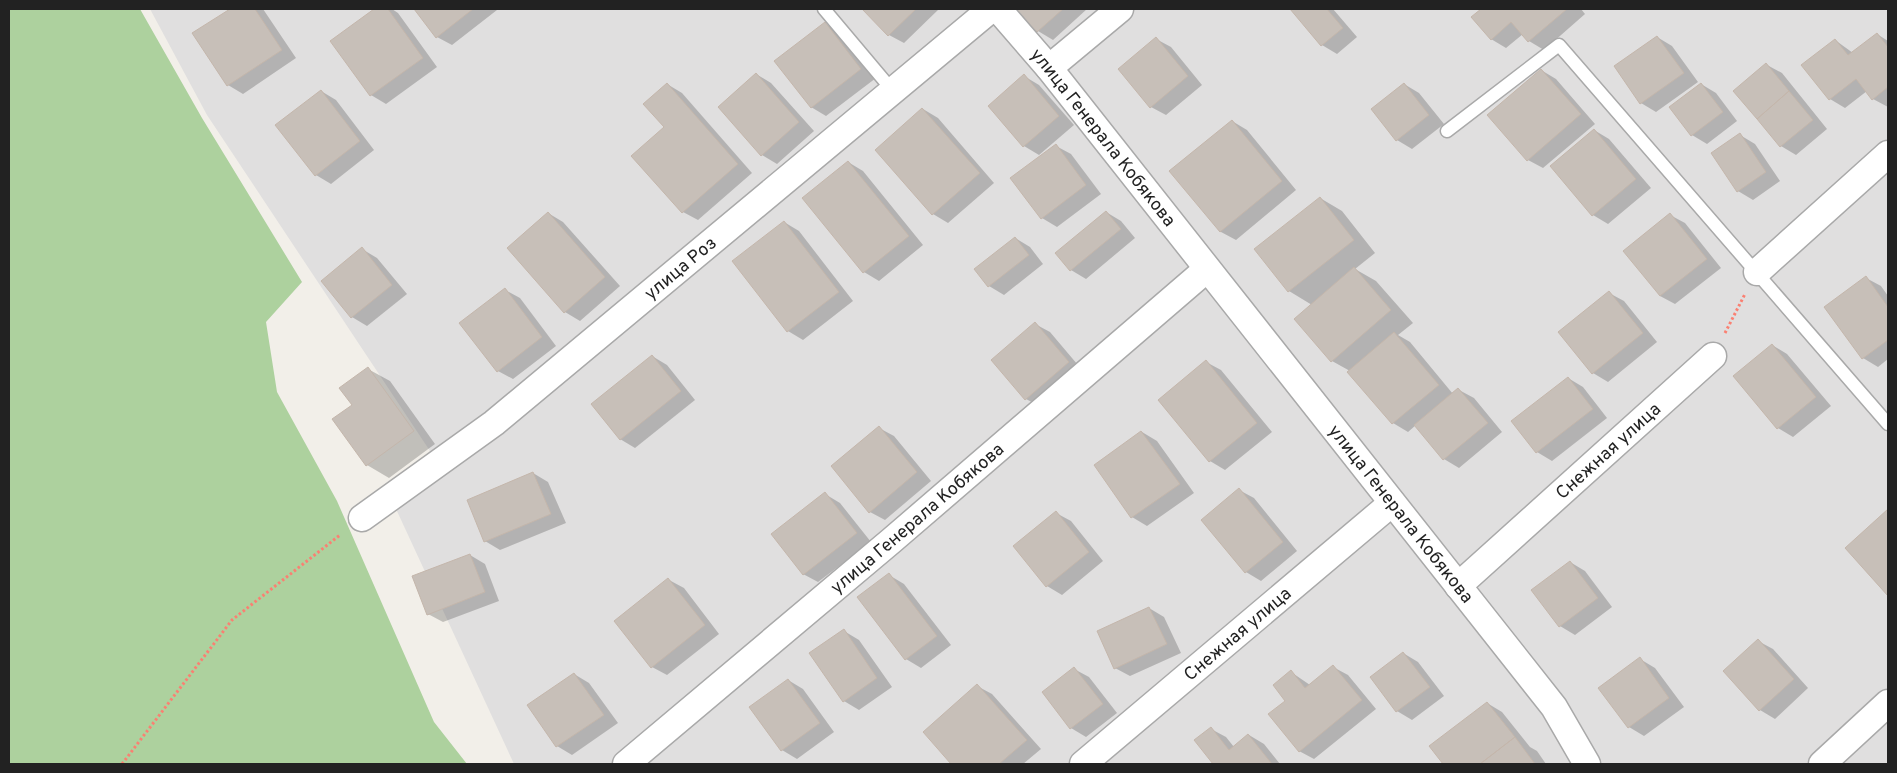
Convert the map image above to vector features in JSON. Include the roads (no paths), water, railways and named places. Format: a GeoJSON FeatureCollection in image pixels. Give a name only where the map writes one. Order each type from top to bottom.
{"type":"FeatureCollection","features":[{"type":"Feature","properties":{"kind":"street","name":"улица Роз"},"geometry":{"type":"LineString","coordinates":[[362,518],[494,423],[991,9]]}},
{"type":"Feature","properties":{"kind":"street","name":"улица Генерала Кобякова"},"geometry":{"type":"LineString","coordinates":[[998,9],[1049,68],[1554,707],[1587,764]]}},
{"type":"Feature","properties":{"kind":"street"},"geometry":{"type":"LineString","coordinates":[[1049,68],[1120,9]]}},
{"type":"Feature","properties":{"kind":"street"},"geometry":{"type":"LineString","coordinates":[[1757,272],[1888,154]]}},
{"type":"Feature","properties":{"kind":"street","name":"улица Генерала Кобякова"},"geometry":{"type":"LineString","coordinates":[[626,764],[891,542],[1206,269]]}},
{"type":"Feature","properties":{"kind":"street","name":"Снежная улица"},"geometry":{"type":"LineString","coordinates":[[1458,586],[1713,356]]}},
{"type":"Feature","properties":{"kind":"street","name":"Снежная улица"},"geometry":{"type":"LineString","coordinates":[[1083,764],[1392,503]]}},
{"type":"Feature","properties":{"kind":"street"},"geometry":{"type":"LineString","coordinates":[[1822,764],[1888,703]]}},
{"type":"Feature","properties":{"kind":"lane"},"geometry":{"type":"LineString","coordinates":[[824,9],[892,91]]}},
{"type":"Feature","properties":{"kind":"lane"},"geometry":{"type":"LineString","coordinates":[[1447,131],[1559,45],[1888,424]]}}]}
